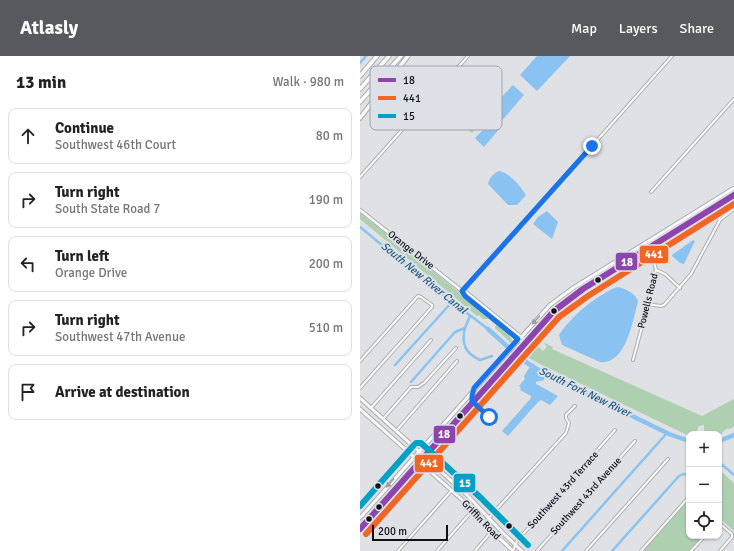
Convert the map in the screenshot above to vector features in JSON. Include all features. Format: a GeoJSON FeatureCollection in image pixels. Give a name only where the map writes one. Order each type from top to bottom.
{"type":"FeatureCollection","features":[{"type":"Feature","properties":{"kind":"highway"},"geometry":{"type":"LineString","coordinates":[[360,76],[377,56]]}},
{"type":"Feature","properties":{"kind":"highway"},"geometry":{"type":"LineString","coordinates":[[380,66],[389,56]]}},
{"type":"Feature","properties":{"kind":"highway"},"geometry":{"type":"LineString","coordinates":[[392,66],[401,56]]}},
{"type":"Feature","properties":{"kind":"highway"},"geometry":{"type":"LineString","coordinates":[[400,66],[408,56]]}},
{"type":"Feature","properties":{"kind":"highway"},"geometry":{"type":"LineString","coordinates":[[360,89],[370,78]]}},
{"type":"Feature","properties":{"kind":"highway"},"geometry":{"type":"LineString","coordinates":[[360,102],[370,91]]}},
{"type":"Feature","properties":{"kind":"highway"},"geometry":{"type":"LineString","coordinates":[[360,118],[370,105]]}},
{"type":"Feature","properties":{"kind":"main road"},"geometry":{"type":"LineString","coordinates":[[360,518],[474,388],[550,305],[582,282],[734,188]]}},
{"type":"Feature","properties":{"kind":"main road"},"geometry":{"type":"LineString","coordinates":[[360,529],[510,358],[554,311],[576,294],[734,196]]}},
{"type":"Feature","properties":{"kind":"main road"},"geometry":{"type":"LineString","coordinates":[[576,294],[581,287],[582,282]]}},
{"type":"Feature","properties":{"kind":"main road"},"geometry":{"type":"LineString","coordinates":[[472,401],[474,388]]}},
{"type":"Feature","properties":{"kind":"main road","name":"Griffin Road"},"geometry":{"type":"LineString","coordinates":[[360,398],[468,496],[522,551]]}},
{"type":"Feature","properties":{"kind":"main road","name":"Griffin Road"},"geometry":{"type":"LineString","coordinates":[[360,409],[452,490],[513,551]]}},
{"type":"Feature","properties":{"kind":"street"},"geometry":{"type":"LineString","coordinates":[[459,66],[468,56]]}},
{"type":"Feature","properties":{"kind":"street"},"geometry":{"type":"LineString","coordinates":[[462,291],[672,56]]}},
{"type":"Feature","properties":{"kind":"street"},"geometry":{"type":"LineString","coordinates":[[651,192],[734,99]]}},
{"type":"Feature","properties":{"kind":"street"},"geometry":{"type":"LineString","coordinates":[[360,177],[402,130]]}},
{"type":"Feature","properties":{"kind":"street"},"geometry":{"type":"LineString","coordinates":[[707,204],[720,220]]}},
{"type":"Feature","properties":{"kind":"street"},"geometry":{"type":"LineString","coordinates":[[646,304],[664,305],[680,288],[693,270],[720,220],[734,208]]}},
{"type":"Feature","properties":{"kind":"street","name":"Orange Drive"},"geometry":{"type":"LineString","coordinates":[[360,210],[462,291],[467,293],[494,314],[520,338]]}},
{"type":"Feature","properties":{"kind":"street","name":"Powells Road"},"geometry":{"type":"LineString","coordinates":[[633,360],[646,304],[656,270],[654,261],[643,244]]}},
{"type":"Feature","properties":{"kind":"street"},"geometry":{"type":"LineString","coordinates":[[656,270],[665,274],[680,288]]}},
{"type":"Feature","properties":{"kind":"street","name":"Orange Drive"},"geometry":{"type":"LineString","coordinates":[[462,291],[465,296],[487,314],[525,342]]}},
{"type":"Feature","properties":{"kind":"street"},"geometry":{"type":"LineString","coordinates":[[360,362],[418,296],[426,300],[432,307],[360,388]]}},
{"type":"Feature","properties":{"kind":"street"},"geometry":{"type":"LineString","coordinates":[[487,314],[494,314]]}},
{"type":"Feature","properties":{"kind":"street"},"geometry":{"type":"LineString","coordinates":[[371,408],[431,340]]}},
{"type":"Feature","properties":{"kind":"street"},"geometry":{"type":"LineString","coordinates":[[383,419],[411,387],[418,387],[424,383],[456,348]]}},
{"type":"Feature","properties":{"kind":"street"},"geometry":{"type":"LineString","coordinates":[[397,430],[457,361]]}},
{"type":"Feature","properties":{"kind":"street"},"geometry":{"type":"LineString","coordinates":[[472,401],[495,422]]}},
{"type":"Feature","properties":{"kind":"street"},"geometry":{"type":"LineString","coordinates":[[485,523],[566,433],[569,423],[566,415],[575,406]]}},
{"type":"Feature","properties":{"kind":"street","name":"Southwest 43rd Terrace"},"geometry":{"type":"LineString","coordinates":[[513,551],[517,541],[616,430]]}},
{"type":"Feature","properties":{"kind":"street","name":"Southwest 43rd Avenue"},"geometry":{"type":"LineString","coordinates":[[537,551],[635,441]]}},
{"type":"Feature","properties":{"kind":"street"},"geometry":{"type":"LineString","coordinates":[[586,551],[668,459]]}},
{"type":"Feature","properties":{"kind":"street"},"geometry":{"type":"LineString","coordinates":[[398,551],[452,490]]}},
{"type":"Feature","properties":{"kind":"street"},"geometry":{"type":"LineString","coordinates":[[641,551],[686,500]]}},
{"type":"Feature","properties":{"kind":"street"},"geometry":{"type":"LineString","coordinates":[[437,551],[473,510]]}},
{"type":"Feature","properties":{"kind":"street"},"geometry":{"type":"LineString","coordinates":[[720,551],[732,537],[732,534],[722,526]]}},
{"type":"Feature","properties":{"kind":"street"},"geometry":{"type":"LineString","coordinates":[[475,551],[492,531]]}},
{"type":"Feature","properties":{"kind":"street"},"geometry":{"type":"LineString","coordinates":[[692,551],[702,539]]}},
{"type":"Feature","properties":{"kind":"green space"},"geometry":{"type":"Polygon","coordinates":[[[360,213],[410,252],[509,334],[512,341],[510,343],[495,328],[496,325],[489,319],[483,319],[479,315],[477,316],[360,219],[360,213]]]}},
{"type":"Feature","properties":{"kind":"green space"},"geometry":{"type":"Polygon","coordinates":[[[549,321],[552,321],[555,324],[538,346],[543,351],[547,347],[543,342],[553,347],[552,349],[702,416],[734,399],[734,426],[726,429],[722,433],[722,431],[704,431],[704,425],[699,426],[697,431],[686,431],[686,435],[540,364],[521,352],[549,321]]]}},
{"type":"Feature","properties":{"kind":"green space"},"geometry":{"type":"Polygon","coordinates":[[[723,473],[734,483],[734,531],[722,521],[723,473]]]}},
{"type":"Feature","properties":{"kind":"green space"},"geometry":{"type":"Polygon","coordinates":[[[686,502],[686,539],[700,539],[690,551],[643,551],[686,502]]]}},
{"type":"Feature","properties":{"kind":"water"},"geometry":{"type":"Polygon","coordinates":[[[537,56],[570,56],[537,91],[520,75],[537,56]]]}},
{"type":"Feature","properties":{"kind":"water"},"geometry":{"type":"Polygon","coordinates":[[[513,85],[524,95],[502,121],[502,96],[513,85]]]}},
{"type":"Feature","properties":{"kind":"water"},"geometry":{"type":"Polygon","coordinates":[[[483,130],[498,130],[484,147],[475,138],[483,130]]]}},
{"type":"Feature","properties":{"kind":"water"},"geometry":{"type":"Polygon","coordinates":[[[499,171],[511,177],[526,195],[517,205],[508,205],[488,184],[492,176],[499,171]]]}},
{"type":"Feature","properties":{"kind":"water"},"geometry":{"type":"Polygon","coordinates":[[[547,211],[558,222],[552,239],[533,224],[538,217],[547,211]]]}},
{"type":"Feature","properties":{"kind":"water"},"geometry":{"type":"Polygon","coordinates":[[[693,240],[695,241],[684,264],[680,263],[672,255],[693,240]]]}},
{"type":"Feature","properties":{"kind":"water"},"geometry":{"type":"Polygon","coordinates":[[[617,287],[629,291],[637,298],[638,301],[627,340],[616,356],[609,361],[600,362],[562,345],[559,335],[570,321],[592,301],[617,287]]]}},
{"type":"Feature","properties":{"kind":"water"},"geometry":{"type":"Polygon","coordinates":[[[531,365],[545,376],[544,380],[536,382],[536,384],[558,396],[550,405],[541,400],[538,402],[508,436],[502,431],[531,398],[531,396],[520,390],[521,388],[519,386],[525,379],[524,376],[531,365]]]}},
{"type":"Feature","properties":{"kind":"waterway"},"geometry":{"type":"LineString","coordinates":[[360,63],[366,56]]}},
{"type":"Feature","properties":{"kind":"waterway","name":"South New River Canal"},"geometry":{"type":"LineString","coordinates":[[360,227],[429,284],[488,329]]}},
{"type":"Feature","properties":{"kind":"waterway"},"geometry":{"type":"LineString","coordinates":[[395,365],[452,302]]}},
{"type":"Feature","properties":{"kind":"waterway"},"geometry":{"type":"LineString","coordinates":[[411,382],[455,332],[465,328],[470,316]]}},
{"type":"Feature","properties":{"kind":"waterway"},"geometry":{"type":"LineString","coordinates":[[465,328],[464,343],[468,351],[480,360],[492,356]]}},
{"type":"Feature","properties":{"kind":"waterway","name":"South Fork New River"},"geometry":{"type":"LineString","coordinates":[[488,329],[521,359],[540,371],[669,434],[686,440]]}},
{"type":"Feature","properties":{"kind":"waterway"},"geometry":{"type":"LineString","coordinates":[[562,551],[667,433]]}},
{"type":"Feature","properties":{"kind":"waterway","name":"South Fork New River"},"geometry":{"type":"LineString","coordinates":[[722,440],[734,435]]}},
{"type":"Feature","properties":{"kind":"waterway"},"geometry":{"type":"LineString","coordinates":[[722,465],[734,475]]}},
{"type":"Feature","properties":{"kind":"waterway"},"geometry":{"type":"LineString","coordinates":[[612,551],[679,476],[686,474]]}},
{"type":"Feature","properties":{"kind":"transit line","name":"18"},"geometry":{"type":"LineString","coordinates":[[360,529],[554,311],[583,289],[734,195]]}},
{"type":"Feature","properties":{"kind":"transit line","name":"441"},"geometry":{"type":"LineString","coordinates":[[366,534],[559,317],[588,296],[734,204]]}},
{"type":"Feature","properties":{"kind":"transit line","name":"15"},"geometry":{"type":"LineString","coordinates":[[360,506],[413,446],[416,443],[421,443],[481,498],[528,545]]}},
{"type":"Feature","properties":{"kind":"route"},"geometry":{"type":"LineString","coordinates":[[489,417],[472,401],[471,399],[474,388],[518,339],[465,296],[462,291],[592,146]]}}]}
